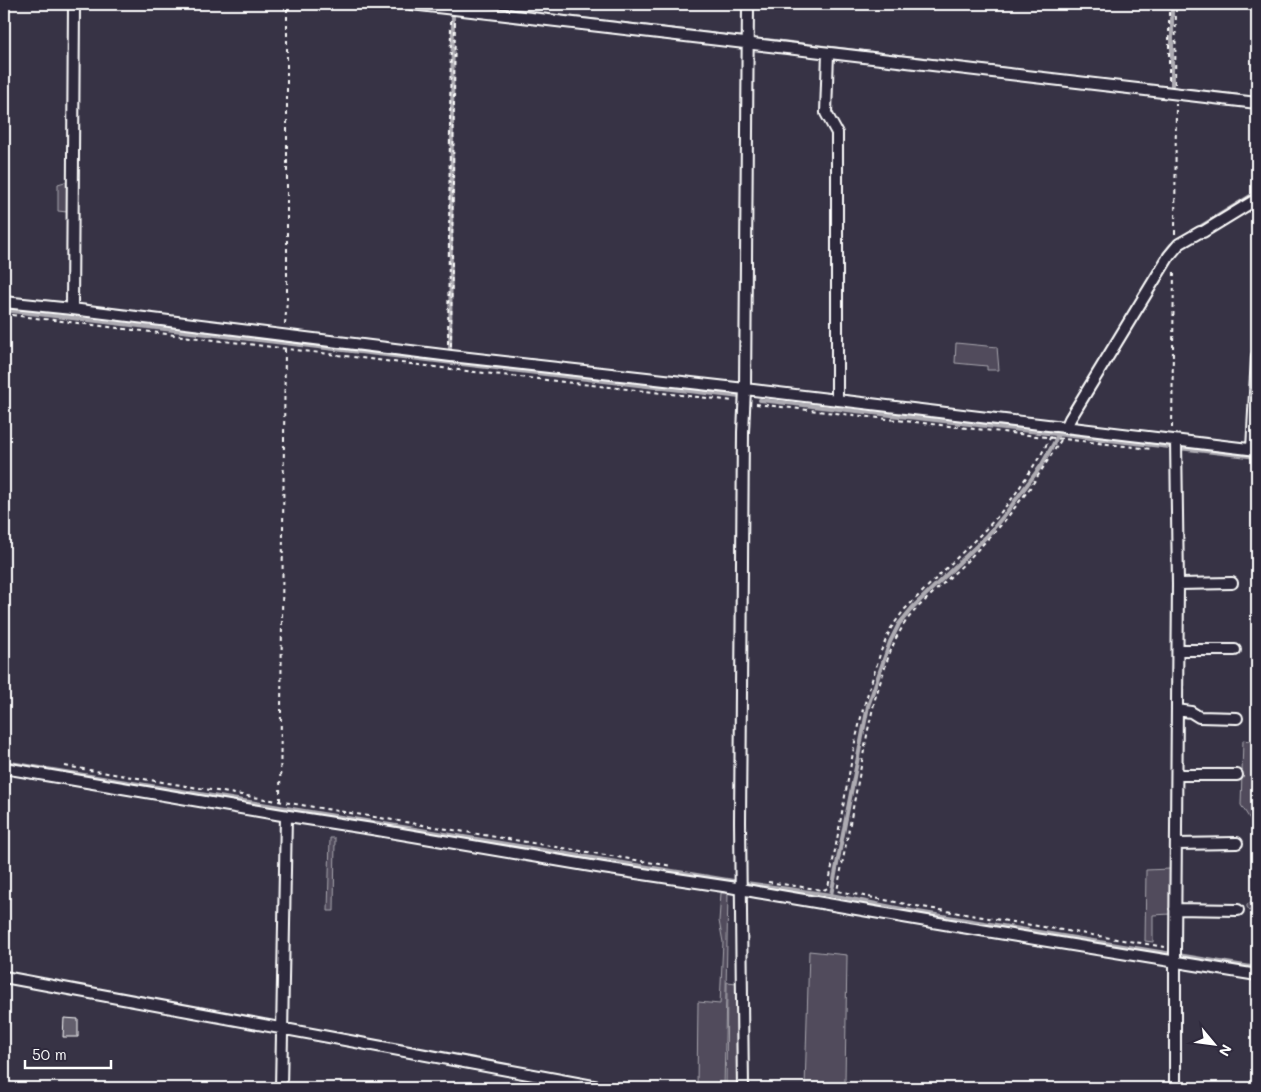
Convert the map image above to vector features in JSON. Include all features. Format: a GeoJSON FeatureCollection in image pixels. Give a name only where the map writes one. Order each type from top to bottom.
{"type":"FeatureCollection","features":[{"type":"Feature","properties":{"kind":"street"},"geometry":{"type":"LineString","coordinates":[[72,309],[74,4]]}},
{"type":"Feature","properties":{"kind":"street"},"geometry":{"type":"LineString","coordinates":[[411,4],[828,53],[1173,89],[1257,103]]}},
{"type":"Feature","properties":{"kind":"street"},"geometry":{"type":"LineString","coordinates":[[743,1088],[740,822],[743,432],[746,390],[748,4]]}},
{"type":"Feature","properties":{"kind":"street"},"geometry":{"type":"LineString","coordinates":[[828,53],[826,113],[837,133],[837,400]]}},
{"type":"Feature","properties":{"kind":"street"},"geometry":{"type":"LineString","coordinates":[[1062,433],[1169,256],[1179,244],[1200,232],[1204,232],[1257,199]]}},
{"type":"Feature","properties":{"kind":"street"},"geometry":{"type":"LineString","coordinates":[[4,302],[449,356],[837,400],[1062,433],[1255,450],[1257,356]]}},
{"type":"Feature","properties":{"kind":"street"},"geometry":{"type":"LineString","coordinates":[[1175,444],[1178,584],[1175,1088]]}},
{"type":"Feature","properties":{"kind":"street"},"geometry":{"type":"LineString","coordinates":[[1178,584],[1232,583]]}},
{"type":"Feature","properties":{"kind":"street"},"geometry":{"type":"LineString","coordinates":[[1178,650],[1235,650]]}},
{"type":"Feature","properties":{"kind":"street"},"geometry":{"type":"LineString","coordinates":[[1177,710],[1191,712],[1199,716],[1237,718]]}},
{"type":"Feature","properties":{"kind":"street"},"geometry":{"type":"LineString","coordinates":[[4,768],[604,868],[730,886],[741,885],[962,927],[1175,954],[1257,975]]}},
{"type":"Feature","properties":{"kind":"street"},"geometry":{"type":"LineString","coordinates":[[1177,775],[1237,775]]}},
{"type":"Feature","properties":{"kind":"street"},"geometry":{"type":"LineString","coordinates":[[281,1088],[286,816]]}},
{"type":"Feature","properties":{"kind":"street"},"geometry":{"type":"LineString","coordinates":[[1176,844],[1237,843]]}},
{"type":"Feature","properties":{"kind":"street"},"geometry":{"type":"LineString","coordinates":[[1176,909],[1238,910]]}},
{"type":"Feature","properties":{"kind":"street"},"geometry":{"type":"LineString","coordinates":[[4,977],[604,1088]]}},
{"type":"Feature","properties":{"kind":"path"},"geometry":{"type":"LineString","coordinates":[[285,336],[287,301],[287,4]]}},
{"type":"Feature","properties":{"kind":"path"},"geometry":{"type":"LineString","coordinates":[[1169,4],[1173,89],[1175,237]]}},
{"type":"Feature","properties":{"kind":"path"},"geometry":{"type":"LineString","coordinates":[[1173,89],[1176,4]]}},
{"type":"Feature","properties":{"kind":"path"},"geometry":{"type":"LineString","coordinates":[[449,356],[453,9]]}},
{"type":"Feature","properties":{"kind":"path"},"geometry":{"type":"LineString","coordinates":[[1174,268],[1175,444]]}},
{"type":"Feature","properties":{"kind":"path"},"geometry":{"type":"LineString","coordinates":[[4,314],[285,347],[476,372],[1051,437],[1055,439],[1062,433]]}},
{"type":"Feature","properties":{"kind":"path"},"geometry":{"type":"LineString","coordinates":[[280,801],[285,347]]}},
{"type":"Feature","properties":{"kind":"path"},"geometry":{"type":"LineString","coordinates":[[1062,433],[1157,450]]}},
{"type":"Feature","properties":{"kind":"path"},"geometry":{"type":"LineString","coordinates":[[1062,433],[1030,488],[1002,524],[965,563],[917,608],[906,621],[896,638],[873,707],[837,891],[1175,954]]}},
{"type":"Feature","properties":{"kind":"path"},"geometry":{"type":"LineString","coordinates":[[768,882],[823,890],[828,888],[855,742],[880,652],[891,628],[904,610],[983,532],[1014,496],[1051,437]]}},
{"type":"Feature","properties":{"kind":"path"},"geometry":{"type":"LineString","coordinates":[[64,766],[675,867]]}},
{"type":"Feature","properties":{"kind":"shaded area"},"geometry":{"type":"Polygon","coordinates":[[[68,181],[67,212],[58,211],[58,184],[68,181]]]}},
{"type":"Feature","properties":{"kind":"shaded area"},"geometry":{"type":"Polygon","coordinates":[[[956,343],[997,347],[999,370],[987,370],[987,366],[955,363],[956,343]]]}},
{"type":"Feature","properties":{"kind":"shaded area"},"geometry":{"type":"Polygon","coordinates":[[[1243,740],[1257,742],[1257,849],[1253,824],[1241,805],[1243,740]]]}},
{"type":"Feature","properties":{"kind":"shaded area"},"geometry":{"type":"Polygon","coordinates":[[[330,838],[335,838],[334,911],[328,911],[330,838]]]}},
{"type":"Feature","properties":{"kind":"shaded area"},"geometry":{"type":"Polygon","coordinates":[[[1257,849],[1257,915],[1252,915],[1247,904],[1254,901],[1257,849]]]}},
{"type":"Feature","properties":{"kind":"shaded area"},"geometry":{"type":"Polygon","coordinates":[[[1170,869],[1170,914],[1153,915],[1153,942],[1145,941],[1146,870],[1170,869]]]}},
{"type":"Feature","properties":{"kind":"shaded area"},"geometry":{"type":"Polygon","coordinates":[[[721,893],[728,893],[724,1088],[697,1088],[698,1002],[720,1004],[723,942],[719,921],[721,893]]]}},
{"type":"Feature","properties":{"kind":"shaded area"},"geometry":{"type":"Polygon","coordinates":[[[809,951],[847,955],[844,1088],[805,1088],[809,951]]]}},
{"type":"Feature","properties":{"kind":"shaded area"},"geometry":{"type":"Polygon","coordinates":[[[727,982],[737,983],[738,1088],[726,1088],[727,982]]]}},
{"type":"Feature","properties":{"kind":"building"},"geometry":{"type":"Polygon","coordinates":[[[64,1018],[78,1019],[78,1037],[63,1037],[64,1018]]]}},
{"type":"Feature","properties":{"kind":"waterway"},"geometry":{"type":"LineString","coordinates":[[455,4],[744,38]]}},
{"type":"Feature","properties":{"kind":"waterway"},"geometry":{"type":"LineString","coordinates":[[743,4],[743,39]]}},
{"type":"Feature","properties":{"kind":"waterway"},"geometry":{"type":"LineString","coordinates":[[1165,87],[1172,88],[1172,4]]}},
{"type":"Feature","properties":{"kind":"waterway"},"geometry":{"type":"LineString","coordinates":[[450,352],[453,13]]}},
{"type":"Feature","properties":{"kind":"waterway"},"geometry":{"type":"LineString","coordinates":[[766,40],[1014,70]]}},
{"type":"Feature","properties":{"kind":"waterway"},"geometry":{"type":"LineString","coordinates":[[1172,88],[1240,96]]}},
{"type":"Feature","properties":{"kind":"waterway"},"geometry":{"type":"LineString","coordinates":[[1195,230],[1257,192]]}},
{"type":"Feature","properties":{"kind":"waterway"},"geometry":{"type":"LineString","coordinates":[[1164,254],[1176,241]]}},
{"type":"Feature","properties":{"kind":"waterway"},"geometry":{"type":"LineString","coordinates":[[4,310],[740,397],[740,394]]}},
{"type":"Feature","properties":{"kind":"waterway"},"geometry":{"type":"LineString","coordinates":[[760,400],[1257,457]]}},
{"type":"Feature","properties":{"kind":"waterway"},"geometry":{"type":"LineString","coordinates":[[831,895],[868,706],[890,642],[899,624],[913,607],[987,536],[1006,513],[1041,466],[1075,401]]}},
{"type":"Feature","properties":{"kind":"waterway"},"geometry":{"type":"LineString","coordinates":[[4,762],[746,883],[831,895],[912,911],[1257,968]]}}]}
